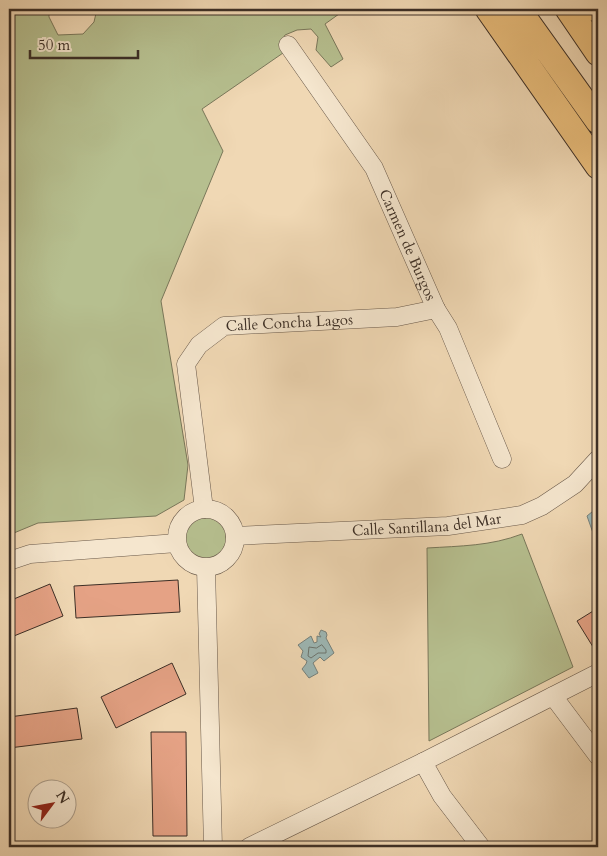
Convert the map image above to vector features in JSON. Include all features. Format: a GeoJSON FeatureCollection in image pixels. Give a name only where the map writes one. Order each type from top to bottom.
{"type":"FeatureCollection","features":[{"type":"Feature","properties":{"kind":"highway"},"geometry":{"type":"LineString","coordinates":[[488,9],[598,166]]}},
{"type":"Feature","properties":{"kind":"highway"},"geometry":{"type":"LineString","coordinates":[[518,9],[598,121]]}},
{"type":"Feature","properties":{"kind":"highway"},"geometry":{"type":"LineString","coordinates":[[568,9],[598,53]]}},
{"type":"Feature","properties":{"kind":"street","name":"Carmen de Burgos"},"geometry":{"type":"LineString","coordinates":[[288,45],[374,168],[436,309],[448,328],[502,459]]}},
{"type":"Feature","properties":{"kind":"street","name":"Calle Concha Lagos"},"geometry":{"type":"LineString","coordinates":[[204,509],[186,364],[199,345],[224,326],[397,317],[436,309]]}},
{"type":"Feature","properties":{"kind":"street","name":"Calle Santillana del Mar"},"geometry":{"type":"LineString","coordinates":[[235,536],[448,526],[522,515],[542,506],[575,484],[598,459]]}},
{"type":"Feature","properties":{"kind":"street"},"geometry":{"type":"LineString","coordinates":[[204,509],[219,512],[230,522],[235,536],[233,552],[222,564],[206,568],[193,565],[182,556],[177,543],[178,527],[189,514],[204,509]]}},
{"type":"Feature","properties":{"kind":"street"},"geometry":{"type":"LineString","coordinates":[[9,562],[30,554],[177,543]]}},
{"type":"Feature","properties":{"kind":"street"},"geometry":{"type":"LineString","coordinates":[[206,568],[213,847]]}},
{"type":"Feature","properties":{"kind":"street"},"geometry":{"type":"LineString","coordinates":[[249,847],[591,677]]}},
{"type":"Feature","properties":{"kind":"street"},"geometry":{"type":"LineString","coordinates":[[553,696],[598,756]]}},
{"type":"Feature","properties":{"kind":"street"},"geometry":{"type":"LineString","coordinates":[[423,762],[442,796],[481,847]]}},
{"type":"Feature","properties":{"kind":"green space"},"geometry":{"type":"Polygon","coordinates":[[[9,9],[49,9],[49,17],[58,35],[83,34],[94,22],[97,9],[346,9],[325,24],[343,59],[331,67],[316,50],[318,37],[311,29],[297,30],[285,35],[281,42],[283,53],[202,109],[223,151],[161,301],[188,465],[184,500],[156,516],[38,523],[9,535],[9,9]]]}},
{"type":"Feature","properties":{"kind":"green space"},"geometry":{"type":"Polygon","coordinates":[[[206,514],[219,518],[225,524],[229,537],[225,550],[219,556],[206,560],[193,556],[187,550],[183,537],[187,524],[193,518],[206,514]]]}},
{"type":"Feature","properties":{"kind":"green space"},"geometry":{"type":"Polygon","coordinates":[[[522,534],[573,667],[429,741],[427,548],[487,543],[522,534]]]}},
{"type":"Feature","properties":{"kind":"water"},"geometry":{"type":"Polygon","coordinates":[[[598,507],[598,547],[587,516],[598,507]]]}},
{"type":"Feature","properties":{"kind":"water"},"geometry":{"type":"Polygon","coordinates":[[[321,630],[326,632],[326,638],[334,653],[324,661],[320,657],[313,663],[318,673],[309,678],[302,669],[307,661],[301,657],[303,651],[298,645],[311,636],[314,643],[317,642],[317,636],[321,637],[319,634],[321,630]]]}},
{"type":"Feature","properties":{"kind":"building"},"geometry":{"type":"Polygon","coordinates":[[[178,580],[180,612],[76,618],[74,586],[178,580]]]}},
{"type":"Feature","properties":{"kind":"building"},"geometry":{"type":"Polygon","coordinates":[[[50,584],[63,616],[9,638],[9,601],[50,584]]]}},
{"type":"Feature","properties":{"kind":"building"},"geometry":{"type":"Polygon","coordinates":[[[598,608],[598,655],[577,621],[598,608]]]}},
{"type":"Feature","properties":{"kind":"building"},"geometry":{"type":"Polygon","coordinates":[[[172,663],[186,694],[116,728],[101,697],[172,663]]]}},
{"type":"Feature","properties":{"kind":"building"},"geometry":{"type":"Polygon","coordinates":[[[77,708],[82,739],[9,748],[9,717],[77,708]]]}},
{"type":"Feature","properties":{"kind":"building"},"geometry":{"type":"Polygon","coordinates":[[[151,732],[186,732],[187,836],[153,836],[151,732]]]}}]}
